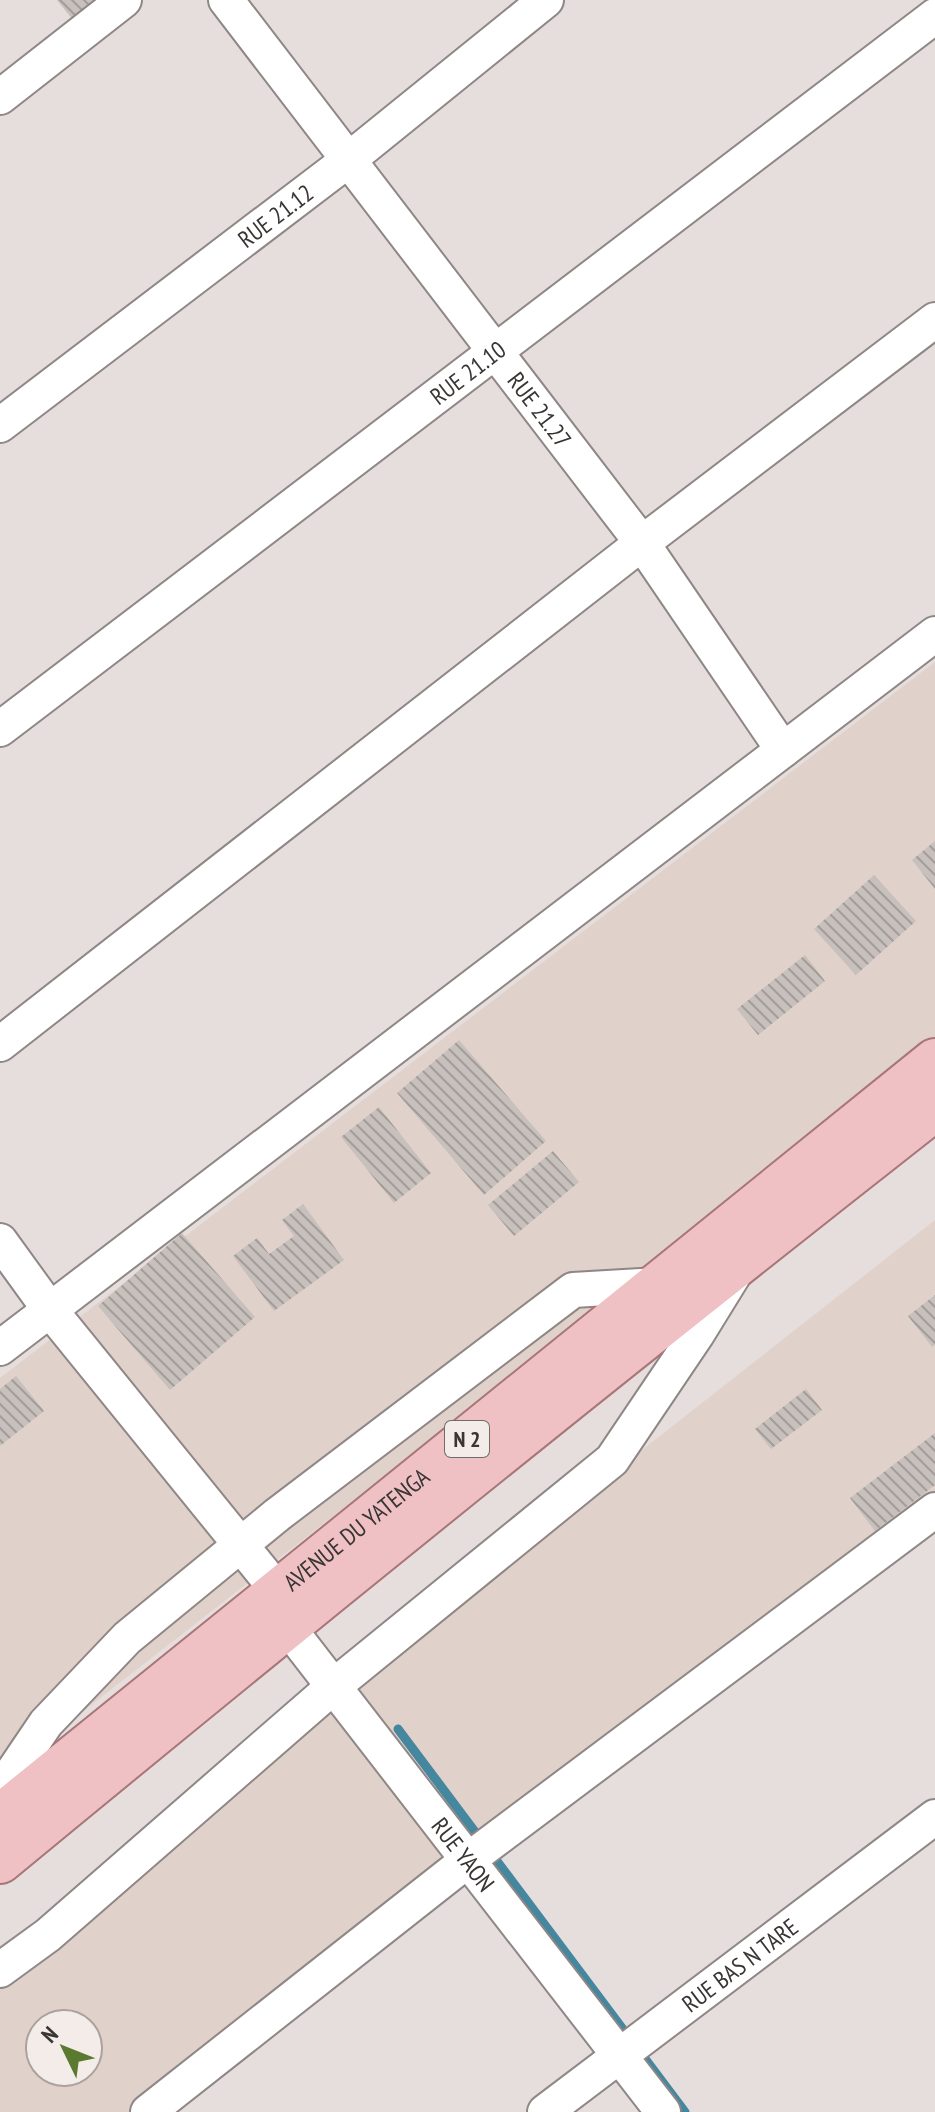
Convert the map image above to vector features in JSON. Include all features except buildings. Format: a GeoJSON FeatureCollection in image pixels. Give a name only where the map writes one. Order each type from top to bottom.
{"type":"FeatureCollection","features":[{"type":"Feature","properties":{"kind":"main road","name":"AVENUE DU YATENGA"},"geometry":{"type":"LineString","coordinates":[[0,1861],[282,1608],[658,1285],[935,1061]]}},
{"type":"Feature","properties":{"kind":"main road","name":"AVENUE DU YATENGA"},"geometry":{"type":"LineString","coordinates":[[0,1817],[743,1259],[935,1108]]}},
{"type":"Feature","properties":{"kind":"street"},"geometry":{"type":"LineString","coordinates":[[0,97],[124,0]]}},
{"type":"Feature","properties":{"kind":"street","name":"RUE 21.27"},"geometry":{"type":"LineString","coordinates":[[226,0],[642,543],[783,750]]}},
{"type":"Feature","properties":{"kind":"street","name":"RUE 21.12"},"geometry":{"type":"LineString","coordinates":[[0,425],[347,161],[546,0]]}},
{"type":"Feature","properties":{"kind":"street","name":"RUE 21.10"},"geometry":{"type":"LineString","coordinates":[[0,729],[935,16]]}},
{"type":"Feature","properties":{"kind":"street"},"geometry":{"type":"LineString","coordinates":[[0,1044],[642,543],[935,320]]}},
{"type":"Feature","properties":{"kind":"street"},"geometry":{"type":"LineString","coordinates":[[0,1348],[935,634]]}},
{"type":"Feature","properties":{"kind":"street","name":"RUE YAON"},"geometry":{"type":"LineString","coordinates":[[0,1241],[50,1310],[240,1545],[334,1686],[663,2112]]}},
{"type":"Feature","properties":{"kind":"street"},"geometry":{"type":"LineString","coordinates":[[0,1970],[48,1935],[334,1686],[612,1460],[697,1334],[743,1259]]}},
{"type":"Feature","properties":{"kind":"street"},"geometry":{"type":"LineString","coordinates":[[0,1791],[46,1723],[127,1638],[240,1545],[573,1290],[658,1285]]}},
{"type":"Feature","properties":{"kind":"street"},"geometry":{"type":"LineString","coordinates":[[148,2112],[468,1860],[935,1510]]}},
{"type":"Feature","properties":{"kind":"street","name":"RUE BAS N TARE"},"geometry":{"type":"LineString","coordinates":[[545,2112],[935,1817]]}},
{"type":"Feature","properties":{"kind":"shaded area"},"geometry":{"type":"Polygon","coordinates":[[[935,662],[935,1047],[0,1776],[0,1378],[935,662]]]}},
{"type":"Feature","properties":{"kind":"shaded area"},"geometry":{"type":"Polygon","coordinates":[[[935,1220],[935,1506],[150,2112],[0,2112],[0,1954],[935,1220]]]}},
{"type":"Feature","properties":{"kind":"waterway"},"geometry":{"type":"LineString","coordinates":[[398,1729],[685,2112]]}}]}
